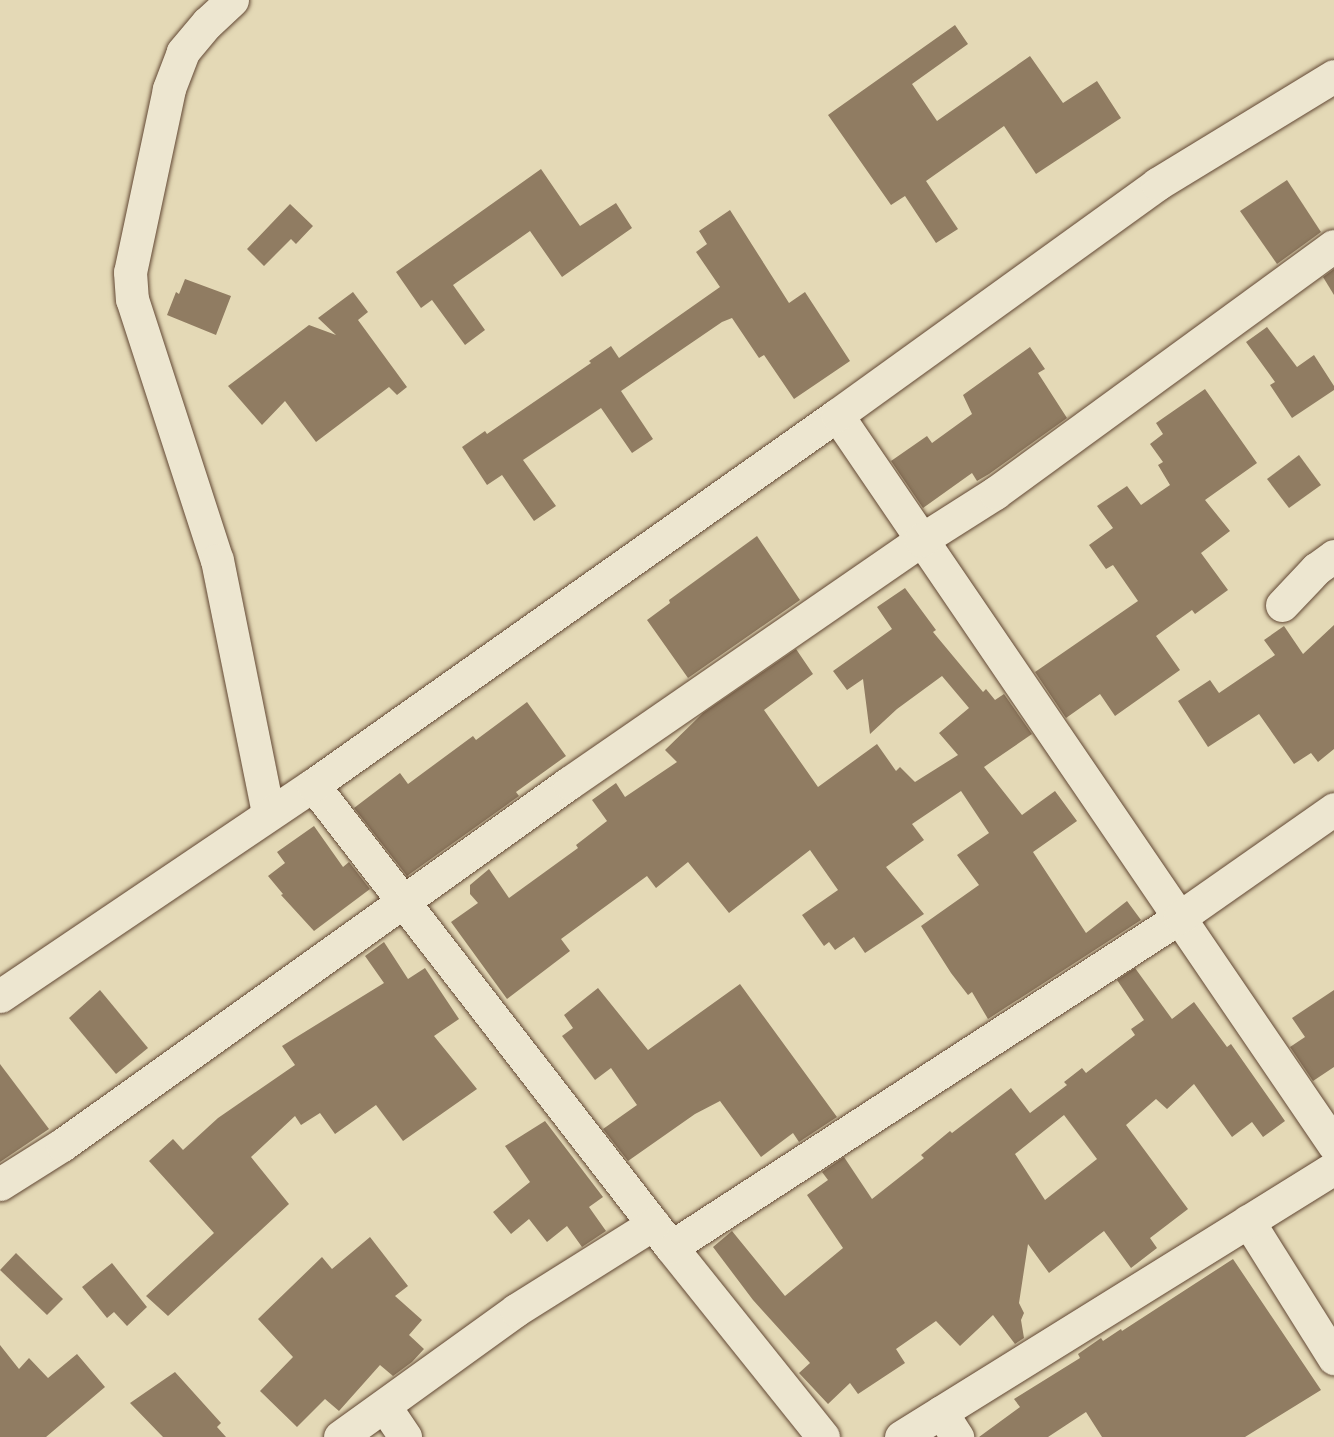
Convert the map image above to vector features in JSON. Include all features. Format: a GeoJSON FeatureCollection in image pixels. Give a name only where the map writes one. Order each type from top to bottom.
{"type":"FeatureCollection","features":[{"type":"Feature","properties":{"kind":"street"},"geometry":{"type":"LineString","coordinates":[[232,0],[207,23],[183,52],[169,88],[130,272],[132,299],[217,560],[268,813]]}},
{"type":"Feature","properties":{"kind":"street"},"geometry":{"type":"LineString","coordinates":[[0,996],[268,813],[313,785],[837,415],[1157,184],[1334,76]]}},
{"type":"Feature","properties":{"kind":"street"},"geometry":{"type":"LineString","coordinates":[[0,1184],[62,1145],[569,783],[921,540],[994,493],[1334,246]]}},
{"type":"Feature","properties":{"kind":"street"},"geometry":{"type":"LineString","coordinates":[[837,415],[1334,1145]]}},
{"type":"Feature","properties":{"kind":"street"},"geometry":{"type":"LineString","coordinates":[[1282,605],[1316,569],[1334,556]]}},
{"type":"Feature","properties":{"kind":"street"},"geometry":{"type":"LineString","coordinates":[[313,785],[662,1235],[824,1437]]}},
{"type":"Feature","properties":{"kind":"street"},"geometry":{"type":"LineString","coordinates":[[340,1437],[385,1407],[516,1310],[662,1235],[1180,917],[1334,809]]}},
{"type":"Feature","properties":{"kind":"street"},"geometry":{"type":"LineString","coordinates":[[901,1437],[949,1425],[1248,1221],[1334,1168]]}},
{"type":"Feature","properties":{"kind":"street"},"geometry":{"type":"LineString","coordinates":[[1248,1221],[1334,1358]]}},
{"type":"Feature","properties":{"kind":"street"},"geometry":{"type":"LineString","coordinates":[[385,1407],[405,1437]]}},
{"type":"Feature","properties":{"kind":"building"},"geometry":{"type":"Polygon","coordinates":[[[955,25],[968,44],[912,84],[937,121],[1030,56],[1063,103],[1097,81],[1121,118],[1036,174],[1004,126],[926,181],[958,229],[936,243],[905,196],[891,205],[828,115],[955,25]]]}},
{"type":"Feature","properties":{"kind":"building"},"geometry":{"type":"Polygon","coordinates":[[[541,169],[580,226],[616,203],[632,228],[562,277],[530,231],[453,285],[485,330],[465,345],[432,300],[421,308],[396,272],[541,169]]]}},
{"type":"Feature","properties":{"kind":"building"},"geometry":{"type":"Polygon","coordinates":[[[1287,180],[1321,232],[1277,264],[1240,211],[1287,180]]]}},
{"type":"Feature","properties":{"kind":"building"},"geometry":{"type":"Polygon","coordinates":[[[290,204],[313,226],[296,244],[291,239],[264,266],[247,249],[290,204]]]}},
{"type":"Feature","properties":{"kind":"building"},"geometry":{"type":"Polygon","coordinates":[[[730,210],[789,303],[805,292],[850,361],[794,399],[764,355],[759,358],[732,318],[722,322],[621,391],[653,439],[632,453],[601,408],[523,460],[556,506],[534,521],[502,475],[487,485],[462,447],[485,431],[487,434],[591,363],[589,361],[611,346],[619,358],[720,287],[696,252],[707,244],[699,231],[730,210]]]}},
{"type":"Feature","properties":{"kind":"building"},"geometry":{"type":"Polygon","coordinates":[[[1334,269],[1334,295],[1323,277],[1334,269]]]}},
{"type":"Feature","properties":{"kind":"building"},"geometry":{"type":"Polygon","coordinates":[[[185,279],[231,296],[216,335],[167,315],[176,292],[179,294],[185,279]]]}},
{"type":"Feature","properties":{"kind":"building"},"geometry":{"type":"Polygon","coordinates":[[[353,292],[368,312],[358,320],[407,387],[397,395],[389,387],[316,442],[285,401],[262,425],[228,386],[309,325],[336,335],[318,318],[353,292]]]}},
{"type":"Feature","properties":{"kind":"building"},"geometry":{"type":"Polygon","coordinates":[[[1267,327],[1297,367],[1314,355],[1334,386],[1334,390],[1292,418],[1270,385],[1275,382],[1246,342],[1267,327]]]}},
{"type":"Feature","properties":{"kind":"building"},"geometry":{"type":"Polygon","coordinates":[[[1030,347],[1045,369],[1038,373],[1067,418],[989,474],[977,481],[972,473],[923,508],[891,461],[927,436],[932,443],[972,414],[963,395],[1030,347]]]}},
{"type":"Feature","properties":{"kind":"building"},"geometry":{"type":"Polygon","coordinates":[[[1205,389],[1257,463],[1205,500],[1230,531],[1201,553],[1228,590],[1195,614],[1192,610],[1156,636],[1180,670],[1115,716],[1100,694],[1066,718],[1035,672],[1138,601],[1113,565],[1106,569],[1089,545],[1113,528],[1097,506],[1127,486],[1141,505],[1170,485],[1158,465],[1163,462],[1150,444],[1163,434],[1156,423],[1205,389]]]}},
{"type":"Feature","properties":{"kind":"building"},"geometry":{"type":"Polygon","coordinates":[[[1299,455],[1321,485],[1289,508],[1267,479],[1299,455]]]}},
{"type":"Feature","properties":{"kind":"building"},"geometry":{"type":"Polygon","coordinates":[[[757,536],[800,600],[688,678],[647,620],[670,603],[669,600],[757,536]]]}},
{"type":"Feature","properties":{"kind":"building"},"geometry":{"type":"Polygon","coordinates":[[[905,588],[936,630],[933,632],[983,692],[986,689],[995,700],[1004,694],[1032,734],[984,767],[1022,815],[1055,791],[1077,821],[1033,852],[1086,933],[1127,901],[1141,920],[988,1019],[972,992],[968,995],[951,973],[921,926],[979,885],[957,855],[989,833],[961,791],[912,824],[924,840],[886,867],[924,914],[865,953],[854,937],[835,950],[829,942],[824,946],[802,915],[838,890],[810,850],[729,913],[688,862],[656,888],[647,876],[561,939],[570,951],[507,999],[451,922],[478,903],[470,894],[470,885],[489,869],[509,898],[578,848],[576,845],[607,821],[592,800],[616,783],[625,797],[677,762],[665,750],[703,713],[796,649],[813,674],[764,710],[818,787],[877,744],[896,771],[900,767],[915,782],[958,755],[939,733],[969,708],[942,676],[897,709],[870,734],[863,679],[847,690],[833,671],[892,629],[877,607],[905,588]]]}},
{"type":"Feature","properties":{"kind":"building"},"geometry":{"type":"Polygon","coordinates":[[[1334,625],[1334,749],[1318,762],[1311,753],[1294,764],[1259,714],[1208,747],[1178,701],[1210,680],[1219,693],[1275,655],[1264,640],[1284,626],[1303,654],[1334,625]]]}},
{"type":"Feature","properties":{"kind":"building"},"geometry":{"type":"Polygon","coordinates":[[[527,702],[566,756],[516,792],[519,796],[407,876],[354,808],[400,773],[408,784],[473,736],[476,740],[527,702]]]}},
{"type":"Feature","properties":{"kind":"building"},"geometry":{"type":"Polygon","coordinates":[[[314,826],[343,867],[349,862],[370,889],[314,931],[281,895],[283,894],[268,876],[285,863],[277,852],[314,826]]]}},
{"type":"Feature","properties":{"kind":"building"},"geometry":{"type":"Polygon","coordinates":[[[384,942],[408,979],[425,968],[459,1019],[434,1036],[477,1089],[403,1141],[376,1105],[335,1134],[320,1113],[301,1125],[295,1116],[251,1157],[289,1204],[168,1316],[146,1296],[214,1233],[149,1161],[173,1139],[183,1150],[218,1118],[295,1065],[282,1046],[384,983],[365,956],[384,942]]]}},
{"type":"Feature","properties":{"kind":"building"},"geometry":{"type":"Polygon","coordinates":[[[1135,968],[1172,1019],[1194,1002],[1227,1047],[1231,1044],[1285,1121],[1263,1137],[1252,1122],[1232,1137],[1194,1084],[1167,1109],[1156,1099],[1126,1125],[1188,1209],[1150,1238],[1157,1248],[1131,1268],[1104,1231],[1049,1273],[1028,1244],[1019,1303],[1024,1313],[1021,1320],[1024,1338],[1015,1344],[993,1315],[960,1346],[936,1321],[896,1349],[905,1363],[858,1394],[850,1383],[828,1404],[799,1373],[810,1363],[753,1300],[713,1247],[732,1231],[785,1296],[843,1248],[807,1195],[828,1180],[822,1172],[844,1157],[872,1199],[924,1158],[921,1155],[950,1131],[952,1133],[1011,1088],[1030,1113],[1067,1085],[1064,1082],[1082,1068],[1086,1073],[1135,1035],[1131,1029],[1144,1020],[1117,980],[1135,968]],[[1064,1115],[1015,1154],[1045,1200],[1097,1159],[1064,1115]]]}},
{"type":"Feature","properties":{"kind":"building"},"geometry":{"type":"Polygon","coordinates":[[[740,984],[837,1117],[799,1142],[793,1133],[761,1157],[720,1101],[695,1114],[628,1161],[603,1129],[637,1105],[611,1068],[595,1080],[562,1036],[573,1028],[564,1015],[598,988],[648,1050],[740,984]]]}},
{"type":"Feature","properties":{"kind":"building"},"geometry":{"type":"Polygon","coordinates":[[[100,990],[148,1048],[116,1074],[69,1018],[100,990]]]}},
{"type":"Feature","properties":{"kind":"building"},"geometry":{"type":"Polygon","coordinates":[[[1334,990],[1334,1067],[1313,1081],[1290,1047],[1305,1037],[1292,1018],[1334,990]]]}},
{"type":"Feature","properties":{"kind":"building"},"geometry":{"type":"Polygon","coordinates":[[[0,1064],[49,1129],[0,1162],[0,1064]]]}},
{"type":"Feature","properties":{"kind":"building"},"geometry":{"type":"Polygon","coordinates":[[[545,1121],[603,1197],[589,1207],[606,1231],[582,1247],[567,1226],[547,1242],[529,1219],[511,1234],[493,1212],[530,1182],[505,1146],[545,1121]]]}},
{"type":"Feature","properties":{"kind":"building"},"geometry":{"type":"Polygon","coordinates":[[[370,1237],[408,1286],[395,1296],[422,1320],[409,1335],[424,1349],[412,1362],[393,1376],[380,1365],[339,1411],[325,1399],[297,1427],[260,1391],[293,1357],[258,1319],[322,1257],[332,1269],[370,1237]]]}},
{"type":"Feature","properties":{"kind":"building"},"geometry":{"type":"Polygon","coordinates":[[[16,1253],[63,1299],[47,1315],[0,1270],[16,1253]]]}},
{"type":"Feature","properties":{"kind":"building"},"geometry":{"type":"Polygon","coordinates":[[[1233,1259],[1321,1390],[1245,1437],[1102,1437],[1086,1412],[1048,1437],[979,1437],[1020,1407],[1014,1399],[1080,1358],[1078,1354],[1101,1338],[1103,1341],[1121,1329],[1122,1331],[1233,1259]]]}},
{"type":"Feature","properties":{"kind":"building"},"geometry":{"type":"Polygon","coordinates":[[[112,1263],[147,1307],[127,1326],[114,1312],[107,1318],[82,1287],[112,1263]]]}},
{"type":"Feature","properties":{"kind":"building"},"geometry":{"type":"Polygon","coordinates":[[[0,1345],[19,1369],[29,1358],[48,1378],[77,1354],[105,1387],[46,1437],[0,1437],[0,1345]]]}},
{"type":"Feature","properties":{"kind":"building"},"geometry":{"type":"Polygon","coordinates":[[[175,1372],[221,1423],[217,1427],[226,1437],[163,1437],[130,1403],[175,1372]]]}}]}
